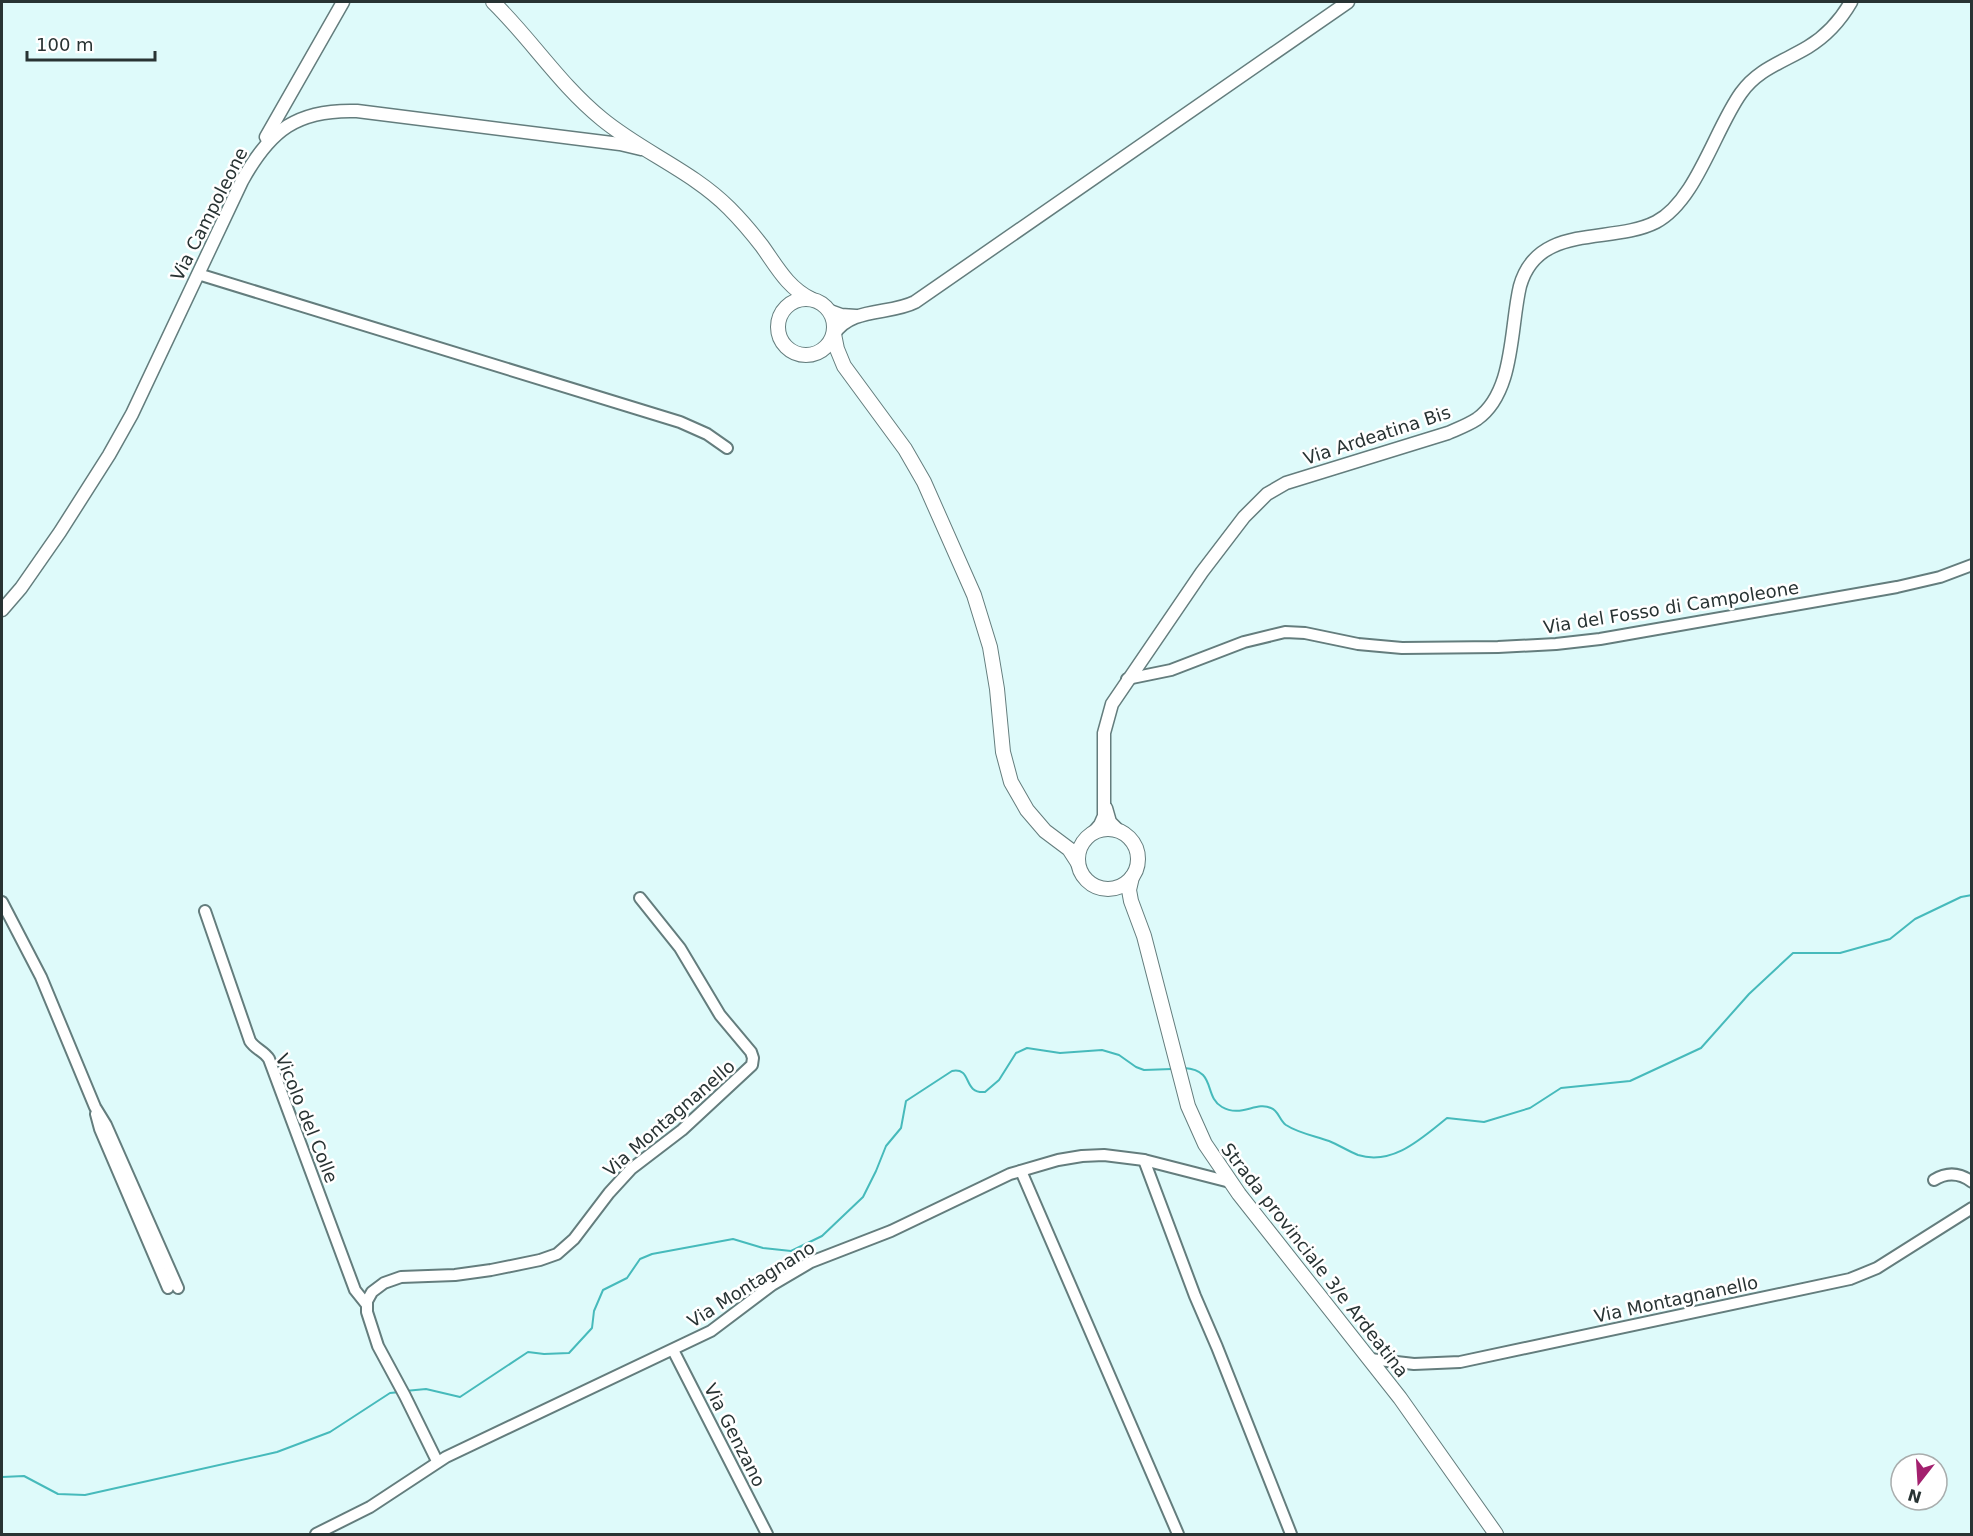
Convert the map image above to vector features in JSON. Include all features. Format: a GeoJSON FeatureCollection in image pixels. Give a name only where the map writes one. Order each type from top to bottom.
{"type":"FeatureCollection","features":[{"type":"Feature","properties":{"kind":"main road"},"geometry":{"type":"LineString","coordinates":[[493,2],[584,104],[608,124],[711,192],[728,207],[761,244],[778,270],[796,290],[811,299]]}},
{"type":"Feature","properties":{"kind":"main road"},"geometry":{"type":"LineString","coordinates":[[778,270],[786,290],[785,307],[778,321],[779,337],[789,349],[796,353],[827,358],[851,377]]}},
{"type":"Feature","properties":{"kind":"main road"},"geometry":{"type":"LineString","coordinates":[[785,307],[793,301],[811,299],[819,301],[830,311],[837,349],[851,377],[905,449],[933,501],[974,595],[986,630],[994,669],[1003,752],[1008,775],[1018,797],[1045,831],[1069,849],[1080,871],[1090,883],[1120,895],[1136,914]]}},
{"type":"Feature","properties":{"kind":"main road"},"geometry":{"type":"LineString","coordinates":[[812,354],[826,347],[834,334]]}},
{"type":"Feature","properties":{"kind":"main road"},"geometry":{"type":"LineString","coordinates":[[1058,841],[1072,844],[1102,829],[1119,831],[1131,840],[1136,847],[1138,862],[1132,877],[1120,886],[1105,889]]}},
{"type":"Feature","properties":{"kind":"main road"},"geometry":{"type":"LineString","coordinates":[[1078,863],[1081,846],[1090,836]]}},
{"type":"Feature","properties":{"kind":"main road","name":"Strada provinciale 3/e Ardeatina"},"geometry":{"type":"LineString","coordinates":[[1132,877],[1130,895],[1144,936],[1188,1106],[1212,1157],[1370,1359],[1496,1534]]}},
{"type":"Feature","properties":{"kind":"street"},"geometry":{"type":"LineString","coordinates":[[255,156],[343,2]]}},
{"type":"Feature","properties":{"kind":"street"},"geometry":{"type":"LineString","coordinates":[[834,334],[844,323],[860,316],[915,302],[1348,2]]}},
{"type":"Feature","properties":{"kind":"street","name":"Via Ardeatina Bis"},"geometry":{"type":"LineString","coordinates":[[1090,836],[1102,821],[1105,807],[1104,738],[1106,721],[1112,704],[1127,679],[1244,517],[1268,494],[1296,480],[1448,433],[1482,415],[1494,401],[1503,380],[1520,285],[1524,273],[1532,262],[1550,248],[1568,239],[1631,231],[1664,217],[1686,191],[1736,100],[1750,82],[1761,72],[1821,39],[1839,21],[1851,2]]}},
{"type":"Feature","properties":{"kind":"street","name":"Via Campoleone"},"geometry":{"type":"LineString","coordinates":[[2,610],[33,571],[116,444],[255,156],[272,136],[292,123],[318,113],[340,111],[620,144],[650,152]]}},
{"type":"Feature","properties":{"kind":"street"},"geometry":{"type":"LineString","coordinates":[[198,274],[680,422],[707,434],[727,448]]}},
{"type":"Feature","properties":{"kind":"street"},"geometry":{"type":"LineString","coordinates":[[830,311],[840,315],[860,316]]}},
{"type":"Feature","properties":{"kind":"street","name":"Via del Fosso di Campoleone"},"geometry":{"type":"LineString","coordinates":[[1127,679],[1171,670],[1249,640],[1285,632],[1305,633],[1358,644],[1402,648],[1498,647],[1574,642],[1897,587],[1932,579],[1971,564]]}},
{"type":"Feature","properties":{"kind":"street","name":"Via Ardeatina Bis"},"geometry":{"type":"LineString","coordinates":[[1105,807],[1110,822],[1119,831]]}},
{"type":"Feature","properties":{"kind":"street","name":"Via Montagnanello"},"geometry":{"type":"LineString","coordinates":[[367,1305],[370,1295],[376,1288],[397,1278],[455,1275],[491,1270],[543,1260],[559,1252],[574,1239],[609,1193],[633,1167],[682,1130],[751,1067],[752,1054],[720,1015],[680,948],[640,898]]}},
{"type":"Feature","properties":{"kind":"street"},"geometry":{"type":"LineString","coordinates":[[2,902],[45,986],[95,1107],[101,1132],[173,1288]]}},
{"type":"Feature","properties":{"kind":"street","name":"Vicolo del Colle"},"geometry":{"type":"LineString","coordinates":[[205,910],[250,1041],[269,1059],[355,1290],[367,1305]]}},
{"type":"Feature","properties":{"kind":"street","name":"Via Montagnano"},"geometry":{"type":"LineString","coordinates":[[316,1534],[370,1508],[437,1461],[717,1327],[772,1286],[816,1259],[884,1234],[999,1179],[1058,1160],[1088,1155],[1113,1155],[1144,1160],[1230,1182]]}},
{"type":"Feature","properties":{"kind":"street"},"geometry":{"type":"LineString","coordinates":[[1144,1160],[1195,1296],[1292,1534]]}},
{"type":"Feature","properties":{"kind":"street"},"geometry":{"type":"LineString","coordinates":[[1021,1171],[1178,1534]]}},
{"type":"Feature","properties":{"kind":"street"},"geometry":{"type":"LineString","coordinates":[[1934,1180],[1950,1174],[1962,1176],[1971,1182]]}},
{"type":"Feature","properties":{"kind":"street","name":"Via Montagnanello"},"geometry":{"type":"LineString","coordinates":[[1370,1359],[1414,1365],[1460,1362],[1851,1279],[1876,1268],[1971,1208]]}},
{"type":"Feature","properties":{"kind":"street"},"geometry":{"type":"LineString","coordinates":[[367,1305],[368,1317],[378,1346],[437,1461]]}},
{"type":"Feature","properties":{"kind":"street","name":"Via Genzano"},"geometry":{"type":"LineString","coordinates":[[673,1350],[768,1534]]}},
{"type":"Feature","properties":{"kind":"waterway"},"geometry":{"type":"LineString","coordinates":[[1184,1068],[1201,1073],[1206,1078],[1213,1097],[1222,1107],[1236,1111],[1265,1106],[1276,1111],[1286,1125],[1296,1130],[1329,1141],[1358,1155],[1383,1157],[1406,1148],[1447,1118],[1484,1122],[1530,1108],[1561,1088],[1630,1081],[1701,1048],[1749,994],[1793,953],[1840,953],[1890,939],[1915,919],[1961,897],[1972,895]]}},
{"type":"Feature","properties":{"kind":"waterway"},"geometry":{"type":"LineString","coordinates":[[405,1391],[426,1389],[460,1397],[528,1352],[569,1353],[592,1328],[594,1311],[603,1290],[627,1278],[640,1259],[652,1254],[733,1239],[763,1248],[791,1251],[822,1236],[863,1197],[886,1146],[901,1128],[906,1101],[952,1071],[963,1073],[973,1089],[985,1092],[999,1080],[1016,1053],[1027,1048],[1060,1053],[1102,1050],[1119,1055],[1144,1070],[1172,1069]]}},
{"type":"Feature","properties":{"kind":"waterway"},"geometry":{"type":"LineString","coordinates":[[2,1477],[24,1476],[58,1494],[85,1495],[277,1452],[330,1432],[390,1393],[400,1392]]}}]}
